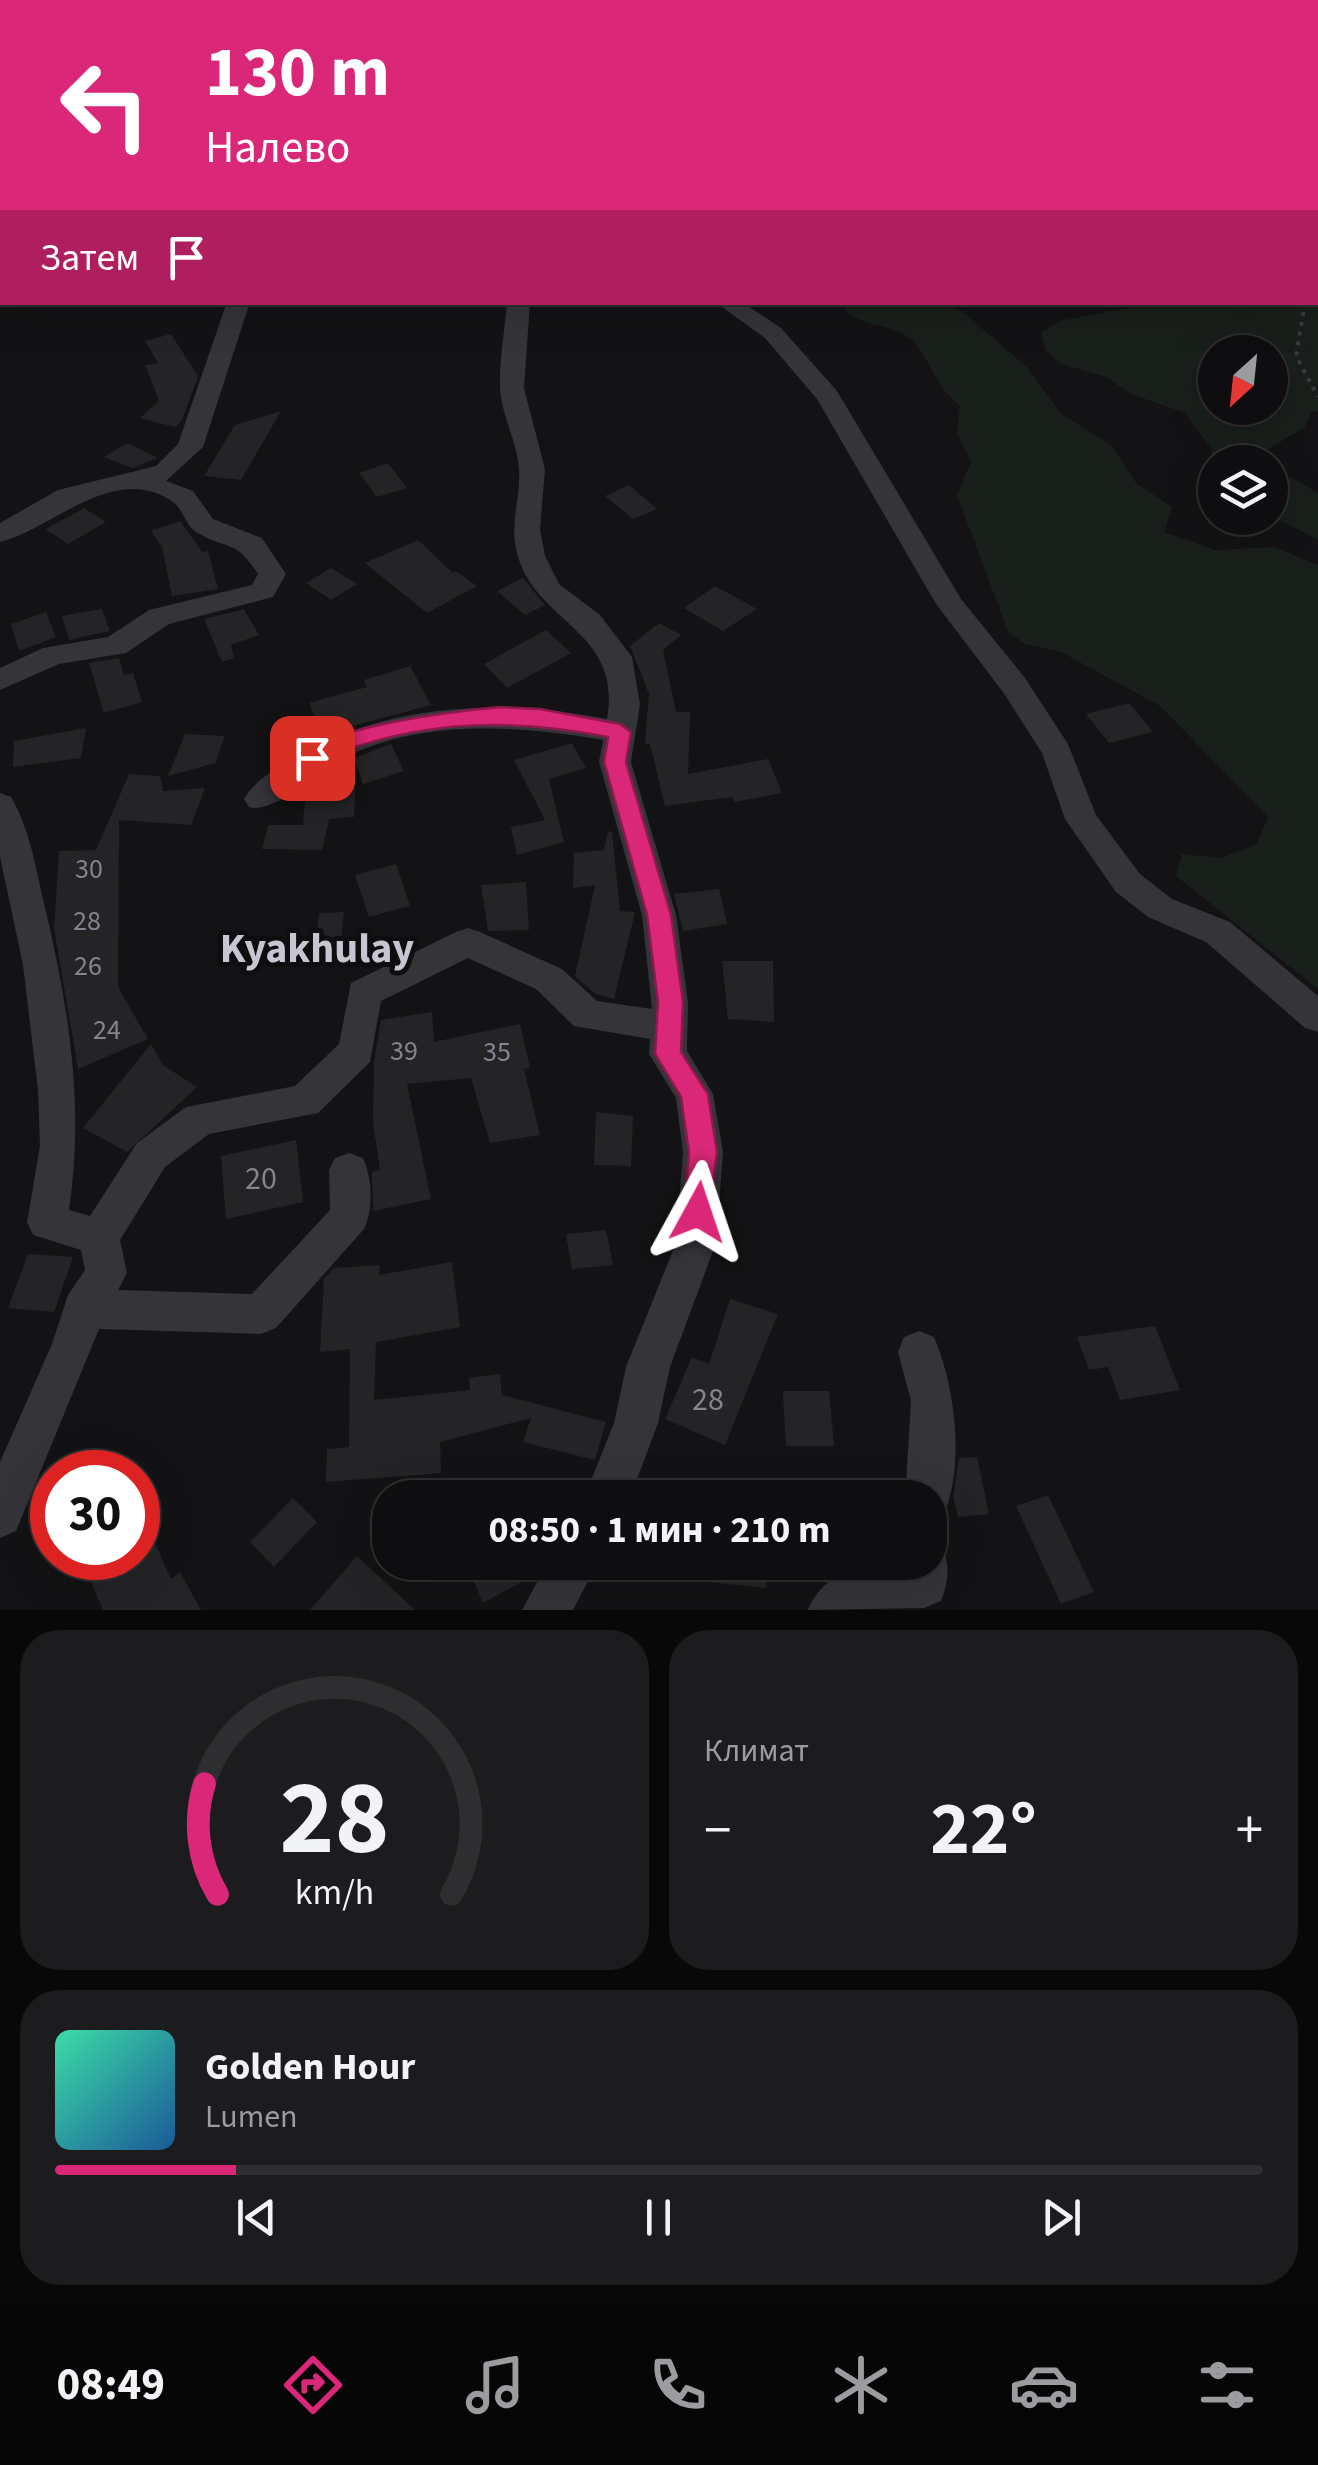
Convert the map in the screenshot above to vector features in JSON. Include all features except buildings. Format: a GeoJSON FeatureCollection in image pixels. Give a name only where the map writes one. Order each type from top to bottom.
{"type":"FeatureCollection","features":[{"type":"Feature","properties":{"kind":"street"},"geometry":{"type":"LineString","coordinates":[[0,534],[67,496],[142,481],[165,472],[190,446],[238,305]]}},
{"type":"Feature","properties":{"kind":"street"},"geometry":{"type":"LineString","coordinates":[[519,305],[512,388],[532,470],[526,529],[531,556],[547,589],[590,622],[617,658],[625,704],[615,762],[659,915],[668,1054],[694,1094],[703,1152],[696,1243],[648,1368],[636,1423],[614,1480]]}},
{"type":"Feature","properties":{"kind":"street"},"geometry":{"type":"LineString","coordinates":[[731,305],[774,333],[828,396],[950,604],[1014,685],[1056,752],[1082,819],[1128,882],[1160,908],[1218,932],[1318,1017]]}},
{"type":"Feature","properties":{"kind":"street"},"geometry":{"type":"LineString","coordinates":[[0,680],[52,655],[116,646],[160,617],[262,591],[272,574],[252,544],[203,525],[184,498],[142,481]]}},
{"type":"Feature","properties":{"kind":"street"},"geometry":{"type":"LineString","coordinates":[[260,798],[294,769],[330,747],[428,722],[526,716],[620,732]]}},
{"type":"Feature","properties":{"kind":"street"},"geometry":{"type":"LineString","coordinates":[[0,805],[9,823],[41,965],[46,1036],[57,1090],[59,1146],[47,1222],[99,1236]]}},
{"type":"Feature","properties":{"kind":"street"},"geometry":{"type":"LineString","coordinates":[[0,1515],[73,1346],[83,1310],[106,1273],[99,1236],[151,1156],[200,1120],[304,1101],[356,1051],[364,994],[468,942],[549,979],[587,1015],[669,1026]]}},
{"type":"Feature","properties":{"kind":"street"},"geometry":{"type":"LineString","coordinates":[[83,1310],[260,1314],[350,1216],[349,1170]]}},
{"type":"Feature","properties":{"kind":"street"},"geometry":{"type":"LineString","coordinates":[[919,1352],[934,1401],[929,1480]]}},
{"type":"Feature","properties":{"kind":"street"},"geometry":{"type":"LineString","coordinates":[[546,1610],[564,1580]]}},
{"type":"Feature","properties":{"kind":"street"},"geometry":{"type":"LineString","coordinates":[[832,1610],[862,1588],[929,1586]]}},
{"type":"Feature","properties":{"kind":"path"},"geometry":{"type":"LineString","coordinates":[[1304,305],[1296,356],[1318,397]]}},
{"type":"Feature","properties":{"kind":"shaded area"},"geometry":{"type":"Polygon","coordinates":[[[842,305],[949,305],[963,312],[1028,368],[1060,413],[1112,446],[1136,483],[1172,507],[1164,532],[1215,550],[1273,547],[1318,565],[1318,989],[1176,876],[1182,854],[1221,858],[1257,844],[1268,817],[1160,706],[1061,652],[1025,644],[1008,632],[957,495],[971,462],[957,433],[960,406],[944,390],[909,338],[847,311],[842,305]]]}},
{"type":"Feature","properties":{"kind":"shaded area"},"geometry":{"type":"Polygon","coordinates":[[[1146,305],[1315,305],[1318,307],[1318,412],[1312,411],[1304,428],[1275,445],[1209,445],[1185,413],[1131,394],[1106,377],[1061,364],[1046,351],[1041,333],[1059,321],[1146,305]]]}},
{"type":"Feature","properties":{"kind":"shaded area"},"geometry":{"type":"Polygon","coordinates":[[[1288,476],[1318,493],[1318,540],[1288,524],[1288,476]]]}},
{"type":"Feature","properties":{"kind":"district","name":"Kyakhulay"},"geometry":{"type":"Point","coordinates":[317,949]}},
{"type":"Feature","properties":{"kind":"route"},"geometry":{"type":"LineString","coordinates":[[312,758],[330,747],[376,734],[428,722],[499,714],[540,716],[620,732],[615,762],[628,821],[645,861],[659,915],[670,1002],[668,1054],[694,1094],[703,1152],[698,1212]]}}]}
